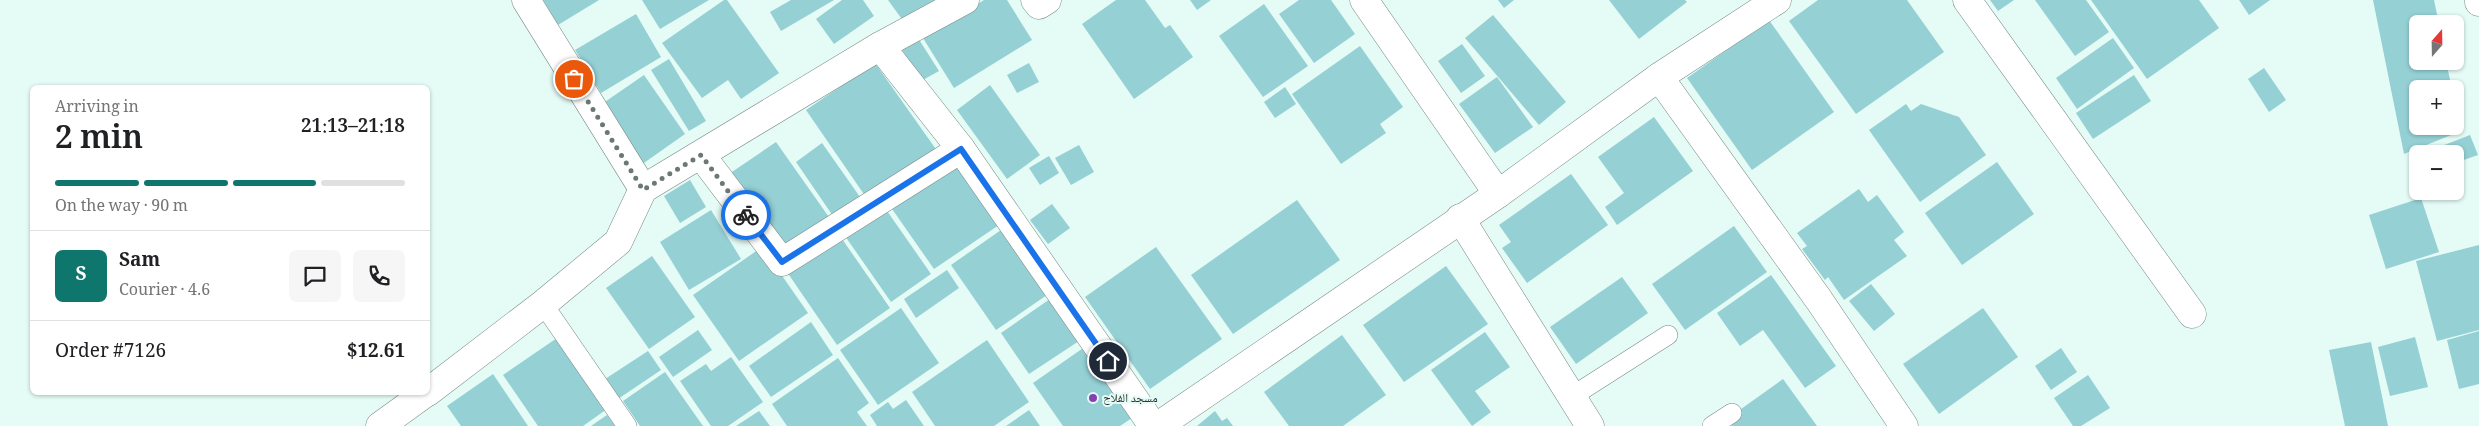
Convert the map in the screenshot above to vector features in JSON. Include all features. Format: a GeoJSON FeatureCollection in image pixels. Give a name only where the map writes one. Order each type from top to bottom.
{"type":"FeatureCollection","features":[{"type":"Feature","properties":{"kind":"street"},"geometry":{"type":"LineString","coordinates":[[526,0],[643,190]]}},
{"type":"Feature","properties":{"kind":"street"},"geometry":{"type":"LineString","coordinates":[[430,390],[543,304],[618,242],[643,190],[880,46],[965,0]]}},
{"type":"Feature","properties":{"kind":"street"},"geometry":{"type":"LineString","coordinates":[[1035,0],[1039,5],[1047,0]]}},
{"type":"Feature","properties":{"kind":"street"},"geometry":{"type":"LineString","coordinates":[[1364,0],[1498,194]]}},
{"type":"Feature","properties":{"kind":"street"},"geometry":{"type":"LineString","coordinates":[[1158,426],[1460,218],[1498,194],[1659,77],[1777,0]]}},
{"type":"Feature","properties":{"kind":"street"},"geometry":{"type":"LineString","coordinates":[[1967,0],[2192,314]]}},
{"type":"Feature","properties":{"kind":"street"},"geometry":{"type":"LineString","coordinates":[[880,46],[961,149],[1153,426]]}},
{"type":"Feature","properties":{"kind":"street"},"geometry":{"type":"LineString","coordinates":[[1659,77],[1819,300],[1904,426]]}},
{"type":"Feature","properties":{"kind":"street"},"geometry":{"type":"LineString","coordinates":[[701,155],[782,262],[961,149]]}},
{"type":"Feature","properties":{"kind":"street"},"geometry":{"type":"LineString","coordinates":[[1460,218],[1590,426]]}},
{"type":"Feature","properties":{"kind":"street"},"geometry":{"type":"LineString","coordinates":[[380,426],[423,395]]}},
{"type":"Feature","properties":{"kind":"lane"},"geometry":{"type":"LineString","coordinates":[[543,304],[626,426]]}},
{"type":"Feature","properties":{"kind":"lane"},"geometry":{"type":"LineString","coordinates":[[1571,397],[1668,336]]}},
{"type":"Feature","properties":{"kind":"lane"},"geometry":{"type":"LineString","coordinates":[[1712,426],[1732,413]]}},
{"type":"Feature","properties":{"kind":"building"},"geometry":{"type":"Polygon","coordinates":[[[543,0],[599,0],[558,25],[543,0]]]}},
{"type":"Feature","properties":{"kind":"building"},"geometry":{"type":"Polygon","coordinates":[[[642,0],[709,0],[660,29],[642,0]]]}},
{"type":"Feature","properties":{"kind":"building"},"geometry":{"type":"Polygon","coordinates":[[[724,0],[727,0],[779,73],[741,99],[728,80],[702,98],[662,43],[724,0]]]}},
{"type":"Feature","properties":{"kind":"building"},"geometry":{"type":"Polygon","coordinates":[[[791,0],[834,0],[781,31],[770,12],[791,0]]]}},
{"type":"Feature","properties":{"kind":"building"},"geometry":{"type":"Polygon","coordinates":[[[842,0],[863,0],[874,16],[834,44],[816,19],[842,0]]]}},
{"type":"Feature","properties":{"kind":"building"},"geometry":{"type":"Polygon","coordinates":[[[888,0],[935,0],[904,22],[888,0]]]}},
{"type":"Feature","properties":{"kind":"building"},"geometry":{"type":"Polygon","coordinates":[[[984,0],[1007,0],[1032,40],[954,88],[923,38],[984,0]]]}},
{"type":"Feature","properties":{"kind":"building"},"geometry":{"type":"Polygon","coordinates":[[[1116,0],[1145,0],[1165,28],[1170,25],[1193,57],[1134,99],[1082,24],[1116,0]]]}},
{"type":"Feature","properties":{"kind":"building"},"geometry":{"type":"Polygon","coordinates":[[[1190,0],[1211,0],[1197,10],[1190,0]]]}},
{"type":"Feature","properties":{"kind":"building"},"geometry":{"type":"Polygon","coordinates":[[[1299,0],[1331,0],[1355,34],[1314,63],[1279,14],[1299,0]]]}},
{"type":"Feature","properties":{"kind":"building"},"geometry":{"type":"Polygon","coordinates":[[[1498,0],[1514,0],[1504,8],[1498,0]]]}},
{"type":"Feature","properties":{"kind":"building"},"geometry":{"type":"Polygon","coordinates":[[[1609,0],[1685,0],[1687,2],[1639,39],[1609,0]]]}},
{"type":"Feature","properties":{"kind":"building"},"geometry":{"type":"Polygon","coordinates":[[[1818,0],[1907,0],[1944,52],[1856,114],[1789,21],[1818,0]]]}},
{"type":"Feature","properties":{"kind":"building"},"geometry":{"type":"Polygon","coordinates":[[[1990,0],[2014,0],[1998,11],[1990,0]]]}},
{"type":"Feature","properties":{"kind":"building"},"geometry":{"type":"Polygon","coordinates":[[[2035,0],[2086,0],[2109,32],[2075,56],[2035,0]]]}},
{"type":"Feature","properties":{"kind":"building"},"geometry":{"type":"Polygon","coordinates":[[[2091,0],[2199,0],[2219,28],[2147,79],[2091,0]]]}},
{"type":"Feature","properties":{"kind":"building"},"geometry":{"type":"Polygon","coordinates":[[[2239,0],[2270,0],[2249,15],[2239,0]]]}},
{"type":"Feature","properties":{"kind":"building"},"geometry":{"type":"Polygon","coordinates":[[[2373,0],[2434,0],[2437,15],[2409,15],[2409,70],[2448,70],[2450,80],[2409,80],[2409,135],[2451,135],[2426,145],[2409,145],[2409,152],[2404,154],[2373,0]]]}},
{"type":"Feature","properties":{"kind":"building"},"geometry":{"type":"Polygon","coordinates":[[[1264,4],[1308,66],[1263,97],[1219,36],[1264,4]]]}},
{"type":"Feature","properties":{"kind":"building"},"geometry":{"type":"Polygon","coordinates":[[[636,14],[661,57],[601,93],[575,50],[636,14]]]}},
{"type":"Feature","properties":{"kind":"building"},"geometry":{"type":"Polygon","coordinates":[[[1493,15],[1566,102],[1539,125],[1465,38],[1493,15]]]}},
{"type":"Feature","properties":{"kind":"building"},"geometry":{"type":"Polygon","coordinates":[[[1769,20],[1834,112],[1752,170],[1687,78],[1769,20]]]}},
{"type":"Feature","properties":{"kind":"building"},"geometry":{"type":"Polygon","coordinates":[[[918,38],[939,71],[921,81],[901,48],[918,38]]]}},
{"type":"Feature","properties":{"kind":"building"},"geometry":{"type":"Polygon","coordinates":[[[2113,38],[2134,68],[2077,109],[2056,78],[2113,38]]]}},
{"type":"Feature","properties":{"kind":"building"},"geometry":{"type":"Polygon","coordinates":[[[1462,44],[1485,76],[1461,93],[1438,61],[1462,44]]]}},
{"type":"Feature","properties":{"kind":"building"},"geometry":{"type":"Polygon","coordinates":[[[1360,46],[1403,107],[1380,124],[1386,133],[1341,164],[1292,94],[1360,46]]]}},
{"type":"Feature","properties":{"kind":"building"},"geometry":{"type":"Polygon","coordinates":[[[669,59],[706,121],[689,131],[651,70],[669,59]]]}},
{"type":"Feature","properties":{"kind":"building"},"geometry":{"type":"Polygon","coordinates":[[[875,63],[940,155],[870,203],[806,110],[875,63]]]}},
{"type":"Feature","properties":{"kind":"building"},"geometry":{"type":"Polygon","coordinates":[[[1029,63],[1039,82],[1017,93],[1007,75],[1029,63]]]}},
{"type":"Feature","properties":{"kind":"building"},"geometry":{"type":"Polygon","coordinates":[[[2264,68],[2286,100],[2269,112],[2248,79],[2264,68]]]}},
{"type":"Feature","properties":{"kind":"building"},"geometry":{"type":"Polygon","coordinates":[[[644,75],[685,134],[641,165],[599,106],[644,75]]]}},
{"type":"Feature","properties":{"kind":"building"},"geometry":{"type":"Polygon","coordinates":[[[2134,75],[2151,101],[2093,139],[2076,113],[2134,75]]]}},
{"type":"Feature","properties":{"kind":"building"},"geometry":{"type":"Polygon","coordinates":[[[1497,77],[1533,127],[1495,153],[1459,104],[1497,77]]]}},
{"type":"Feature","properties":{"kind":"building"},"geometry":{"type":"Polygon","coordinates":[[[990,85],[1040,155],[1007,179],[957,110],[990,85]]]}},
{"type":"Feature","properties":{"kind":"building"},"geometry":{"type":"Polygon","coordinates":[[[1285,87],[1296,104],[1275,118],[1264,102],[1285,87]]]}},
{"type":"Feature","properties":{"kind":"building"},"geometry":{"type":"Polygon","coordinates":[[[1906,104],[1911,111],[1921,104],[1959,117],[1986,155],[1920,202],[1869,130],[1906,104]]]}},
{"type":"Feature","properties":{"kind":"building"},"geometry":{"type":"Polygon","coordinates":[[[1654,117],[1693,171],[1617,225],[1605,207],[1624,193],[1598,157],[1654,117]]]}},
{"type":"Feature","properties":{"kind":"building"},"geometry":{"type":"Polygon","coordinates":[[[2470,135],[2478,155],[2464,160],[2464,145],[2444,145],[2470,135]]]}},
{"type":"Feature","properties":{"kind":"building"},"geometry":{"type":"Polygon","coordinates":[[[776,142],[831,220],[783,253],[729,174],[776,142]]]}},
{"type":"Feature","properties":{"kind":"building"},"geometry":{"type":"Polygon","coordinates":[[[822,143],[860,197],[833,216],[796,162],[822,143]]]}},
{"type":"Feature","properties":{"kind":"building"},"geometry":{"type":"Polygon","coordinates":[[[1079,145],[1094,172],[1071,185],[1055,158],[1079,145]]]}},
{"type":"Feature","properties":{"kind":"building"},"geometry":{"type":"Polygon","coordinates":[[[1049,156],[1059,173],[1040,185],[1029,168],[1049,156]]]}},
{"type":"Feature","properties":{"kind":"building"},"geometry":{"type":"Polygon","coordinates":[[[955,161],[999,225],[934,269],[890,206],[955,161]]]}},
{"type":"Feature","properties":{"kind":"building"},"geometry":{"type":"Polygon","coordinates":[[[1997,162],[2034,214],[1962,265],[1925,213],[1997,162]]]}},
{"type":"Feature","properties":{"kind":"building"},"geometry":{"type":"Polygon","coordinates":[[[1571,174],[1608,225],[1527,283],[1502,248],[1511,242],[1499,225],[1571,174]]]}},
{"type":"Feature","properties":{"kind":"building"},"geometry":{"type":"Polygon","coordinates":[[[690,180],[706,207],[680,223],[664,196],[690,180]]]}},
{"type":"Feature","properties":{"kind":"building"},"geometry":{"type":"Polygon","coordinates":[[[1859,189],[1868,202],[1877,195],[1904,232],[1894,240],[1907,256],[1844,300],[1828,277],[1825,280],[1802,249],[1807,246],[1797,233],[1859,189]]]}},
{"type":"Feature","properties":{"kind":"building"},"geometry":{"type":"Polygon","coordinates":[[[1297,200],[1340,260],[1233,334],[1191,275],[1297,200]]]}},
{"type":"Feature","properties":{"kind":"building"},"geometry":{"type":"Polygon","coordinates":[[[2415,200],[2422,200],[2439,252],[2386,269],[2369,215],[2415,200]]]}},
{"type":"Feature","properties":{"kind":"building"},"geometry":{"type":"Polygon","coordinates":[[[1052,204],[1070,228],[1048,244],[1030,220],[1052,204]]]}},
{"type":"Feature","properties":{"kind":"building"},"geometry":{"type":"Polygon","coordinates":[[[885,208],[931,274],[891,302],[845,236],[885,208]]]}},
{"type":"Feature","properties":{"kind":"building"},"geometry":{"type":"Polygon","coordinates":[[[711,210],[741,259],[689,290],[660,242],[711,210]]]}},
{"type":"Feature","properties":{"kind":"building"},"geometry":{"type":"Polygon","coordinates":[[[1734,226],[1767,272],[1685,330],[1652,284],[1734,226]]]}},
{"type":"Feature","properties":{"kind":"building"},"geometry":{"type":"Polygon","coordinates":[[[1001,230],[1047,295],[996,330],[951,265],[1001,230]]]}},
{"type":"Feature","properties":{"kind":"building"},"geometry":{"type":"Polygon","coordinates":[[[840,236],[890,308],[837,345],[787,272],[840,236]]]}},
{"type":"Feature","properties":{"kind":"building"},"geometry":{"type":"Polygon","coordinates":[[[2479,245],[2479,330],[2437,341],[2416,261],[2479,245]]]}},
{"type":"Feature","properties":{"kind":"building"},"geometry":{"type":"Polygon","coordinates":[[[762,247],[808,313],[739,361],[693,295],[762,247]]]}},
{"type":"Feature","properties":{"kind":"building"},"geometry":{"type":"Polygon","coordinates":[[[1156,247],[1222,339],[1150,389],[1085,297],[1156,247]]]}},
{"type":"Feature","properties":{"kind":"building"},"geometry":{"type":"Polygon","coordinates":[[[652,256],[695,317],[649,349],[606,288],[652,256]]]}},
{"type":"Feature","properties":{"kind":"building"},"geometry":{"type":"Polygon","coordinates":[[[1446,266],[1488,324],[1404,382],[1363,325],[1446,266]]]}},
{"type":"Feature","properties":{"kind":"building"},"geometry":{"type":"Polygon","coordinates":[[[947,270],[959,288],[916,318],[904,299],[947,270]]]}},
{"type":"Feature","properties":{"kind":"building"},"geometry":{"type":"Polygon","coordinates":[[[1771,275],[1836,366],[1805,388],[1763,330],[1740,346],[1717,313],[1771,275]]]}},
{"type":"Feature","properties":{"kind":"building"},"geometry":{"type":"Polygon","coordinates":[[[1622,277],[1648,313],[1576,364],[1550,327],[1622,277]]]}},
{"type":"Feature","properties":{"kind":"building"},"geometry":{"type":"Polygon","coordinates":[[[1871,284],[1895,314],[1874,331],[1849,301],[1871,284]]]}},
{"type":"Feature","properties":{"kind":"building"},"geometry":{"type":"Polygon","coordinates":[[[1050,299],[1079,341],[1029,374],[1001,333],[1050,299]]]}},
{"type":"Feature","properties":{"kind":"building"},"geometry":{"type":"Polygon","coordinates":[[[901,308],[939,363],[878,405],[840,350],[901,308]]]}},
{"type":"Feature","properties":{"kind":"building"},"geometry":{"type":"Polygon","coordinates":[[[1983,308],[2018,357],[1939,414],[1903,364],[1983,308]]]}},
{"type":"Feature","properties":{"kind":"building"},"geometry":{"type":"Polygon","coordinates":[[[811,322],[833,355],[771,397],[749,366],[811,322]]]}},
{"type":"Feature","properties":{"kind":"building"},"geometry":{"type":"Polygon","coordinates":[[[698,330],[712,350],[673,377],[659,357],[698,330]]]}},
{"type":"Feature","properties":{"kind":"building"},"geometry":{"type":"Polygon","coordinates":[[[2479,331],[2479,384],[2459,389],[2447,340],[2479,331]]]}},
{"type":"Feature","properties":{"kind":"building"},"geometry":{"type":"Polygon","coordinates":[[[1485,332],[1510,367],[1475,391],[1491,412],[1472,426],[1431,370],[1485,332]]]}},
{"type":"Feature","properties":{"kind":"building"},"geometry":{"type":"Polygon","coordinates":[[[1342,335],[1386,395],[1343,426],[1289,426],[1264,392],[1342,335]]]}},
{"type":"Feature","properties":{"kind":"building"},"geometry":{"type":"Polygon","coordinates":[[[2415,337],[2428,387],[2390,396],[2378,347],[2415,337]]]}},
{"type":"Feature","properties":{"kind":"building"},"geometry":{"type":"Polygon","coordinates":[[[557,338],[607,409],[583,426],[538,426],[503,375],[557,338]]]}},
{"type":"Feature","properties":{"kind":"building"},"geometry":{"type":"Polygon","coordinates":[[[987,340],[1029,402],[994,426],[935,426],[912,392],[987,340]]]}},
{"type":"Feature","properties":{"kind":"building"},"geometry":{"type":"Polygon","coordinates":[[[2371,342],[2388,426],[2345,426],[2329,350],[2371,342]]]}},
{"type":"Feature","properties":{"kind":"building"},"geometry":{"type":"Polygon","coordinates":[[[1089,344],[1138,414],[1120,426],[1063,426],[1033,383],[1089,344]]]}},
{"type":"Feature","properties":{"kind":"building"},"geometry":{"type":"Polygon","coordinates":[[[2061,348],[2077,372],[2051,390],[2035,366],[2061,348]]]}},
{"type":"Feature","properties":{"kind":"building"},"geometry":{"type":"Polygon","coordinates":[[[648,351],[661,370],[615,401],[602,381],[648,351]]]}},
{"type":"Feature","properties":{"kind":"building"},"geometry":{"type":"Polygon","coordinates":[[[731,357],[763,402],[728,426],[711,426],[680,381],[706,364],[711,371],[731,357]]]}},
{"type":"Feature","properties":{"kind":"building"},"geometry":{"type":"Polygon","coordinates":[[[838,358],[869,403],[857,412],[867,426],[787,426],[772,404],[838,358]]]}},
{"type":"Feature","properties":{"kind":"building"},"geometry":{"type":"Polygon","coordinates":[[[665,372],[703,426],[640,426],[623,401],[665,372]]]}},
{"type":"Feature","properties":{"kind":"building"},"geometry":{"type":"Polygon","coordinates":[[[493,374],[528,426],[461,426],[447,406],[493,374]]]}},
{"type":"Feature","properties":{"kind":"building"},"geometry":{"type":"Polygon","coordinates":[[[2088,375],[2110,408],[2081,426],[2073,426],[2054,398],[2088,375]]]}},
{"type":"Feature","properties":{"kind":"building"},"geometry":{"type":"Polygon","coordinates":[[[1783,379],[1817,426],[1732,426],[1727,419],[1783,379]]]}},
{"type":"Feature","properties":{"kind":"building"},"geometry":{"type":"Polygon","coordinates":[[[906,400],[924,426],[877,426],[870,415],[888,402],[893,409],[906,400]]]}},
{"type":"Feature","properties":{"kind":"building"},"geometry":{"type":"Polygon","coordinates":[[[1029,410],[1040,426],[1006,426],[1029,410]]]}},
{"type":"Feature","properties":{"kind":"building"},"geometry":{"type":"Polygon","coordinates":[[[759,411],[770,426],[736,426],[759,411]]]}},
{"type":"Feature","properties":{"kind":"building"},"geometry":{"type":"Polygon","coordinates":[[[1215,411],[1222,421],[1227,418],[1233,426],[1197,426],[1215,411]]]}},
{"type":"Feature","properties":{"kind":"building"},"geometry":{"type":"Polygon","coordinates":[[[607,415],[615,426],[591,426],[607,415]]]}},
{"type":"Feature","properties":{"kind":"way so far"},"geometry":{"type":"LineString","coordinates":[[574,79],[643,190],[701,155],[746,215]]}},
{"type":"Feature","properties":{"kind":"place","name":"مسجد الفلاح"},"geometry":{"type":"Point","coordinates":[1093,398]}},
{"type":"Feature","properties":{"kind":"route"},"geometry":{"type":"LineString","coordinates":[[746,215],[782,262],[961,149],[1108,361]]}}]}
